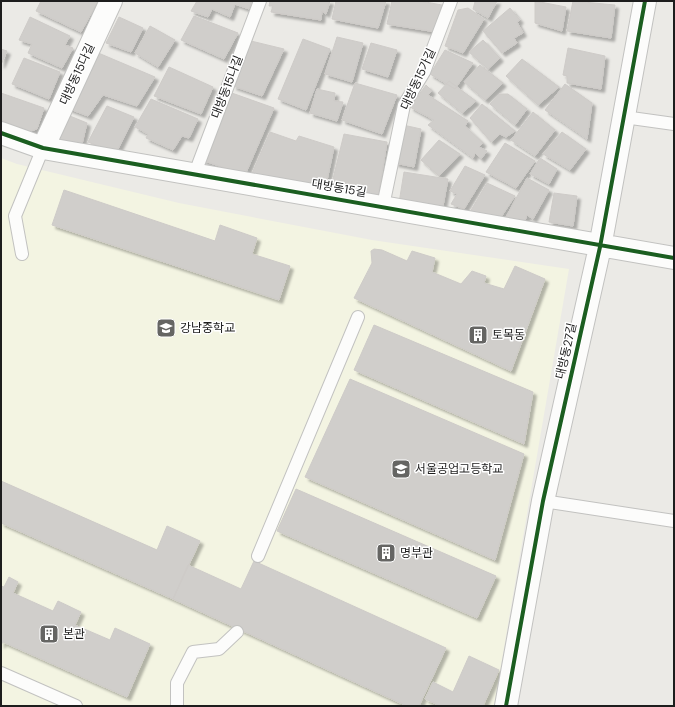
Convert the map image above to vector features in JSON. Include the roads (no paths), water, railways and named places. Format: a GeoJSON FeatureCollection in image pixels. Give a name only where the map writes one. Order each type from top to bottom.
{"type":"FeatureCollection","features":[{"type":"Feature","properties":{"kind":"street","name":"대방동15다길"},"geometry":{"type":"LineString","coordinates":[[43,148],[111,1]]}},
{"type":"Feature","properties":{"kind":"street","name":"대방동27길"},"geometry":{"type":"LineString","coordinates":[[506,706],[543,501],[600,246],[645,1]]}},
{"type":"Feature","properties":{"kind":"street","name":"대방동15길"},"geometry":{"type":"LineString","coordinates":[[1,133],[43,148],[195,173],[674,258]]}},
{"type":"Feature","properties":{"kind":"lane","name":"대방동15나길"},"geometry":{"type":"LineString","coordinates":[[195,173],[260,1]]}},
{"type":"Feature","properties":{"kind":"lane","name":"대방동15가길"},"geometry":{"type":"LineString","coordinates":[[383,206],[404,106],[424,72],[451,1]]}},
{"type":"Feature","properties":{"kind":"lane"},"geometry":{"type":"LineString","coordinates":[[624,117],[674,124]]}},
{"type":"Feature","properties":{"kind":"lane"},"geometry":{"type":"LineString","coordinates":[[22,254],[15,216],[43,148]]}},
{"type":"Feature","properties":{"kind":"lane"},"geometry":{"type":"LineString","coordinates":[[258,556],[358,317]]}},
{"type":"Feature","properties":{"kind":"lane"},"geometry":{"type":"LineString","coordinates":[[543,501],[674,521]]}},
{"type":"Feature","properties":{"kind":"lane"},"geometry":{"type":"LineString","coordinates":[[177,706],[177,682],[193,652],[219,649],[238,632]]}},
{"type":"Feature","properties":{"kind":"lane"},"geometry":{"type":"LineString","coordinates":[[1,673],[76,706]]}},
{"type":"Feature","properties":{"kind":"place","name":"강남중학교"},"geometry":{"type":"Point","coordinates":[166,328]}},
{"type":"Feature","properties":{"kind":"place","name":"토목동"},"geometry":{"type":"Point","coordinates":[478,335]}},
{"type":"Feature","properties":{"kind":"place","name":"서울공업고등학교"},"geometry":{"type":"Point","coordinates":[401,469]}},
{"type":"Feature","properties":{"kind":"place","name":"명부관"},"geometry":{"type":"Point","coordinates":[386,553]}},
{"type":"Feature","properties":{"kind":"place","name":"본관"},"geometry":{"type":"Point","coordinates":[49,634]}}]}
